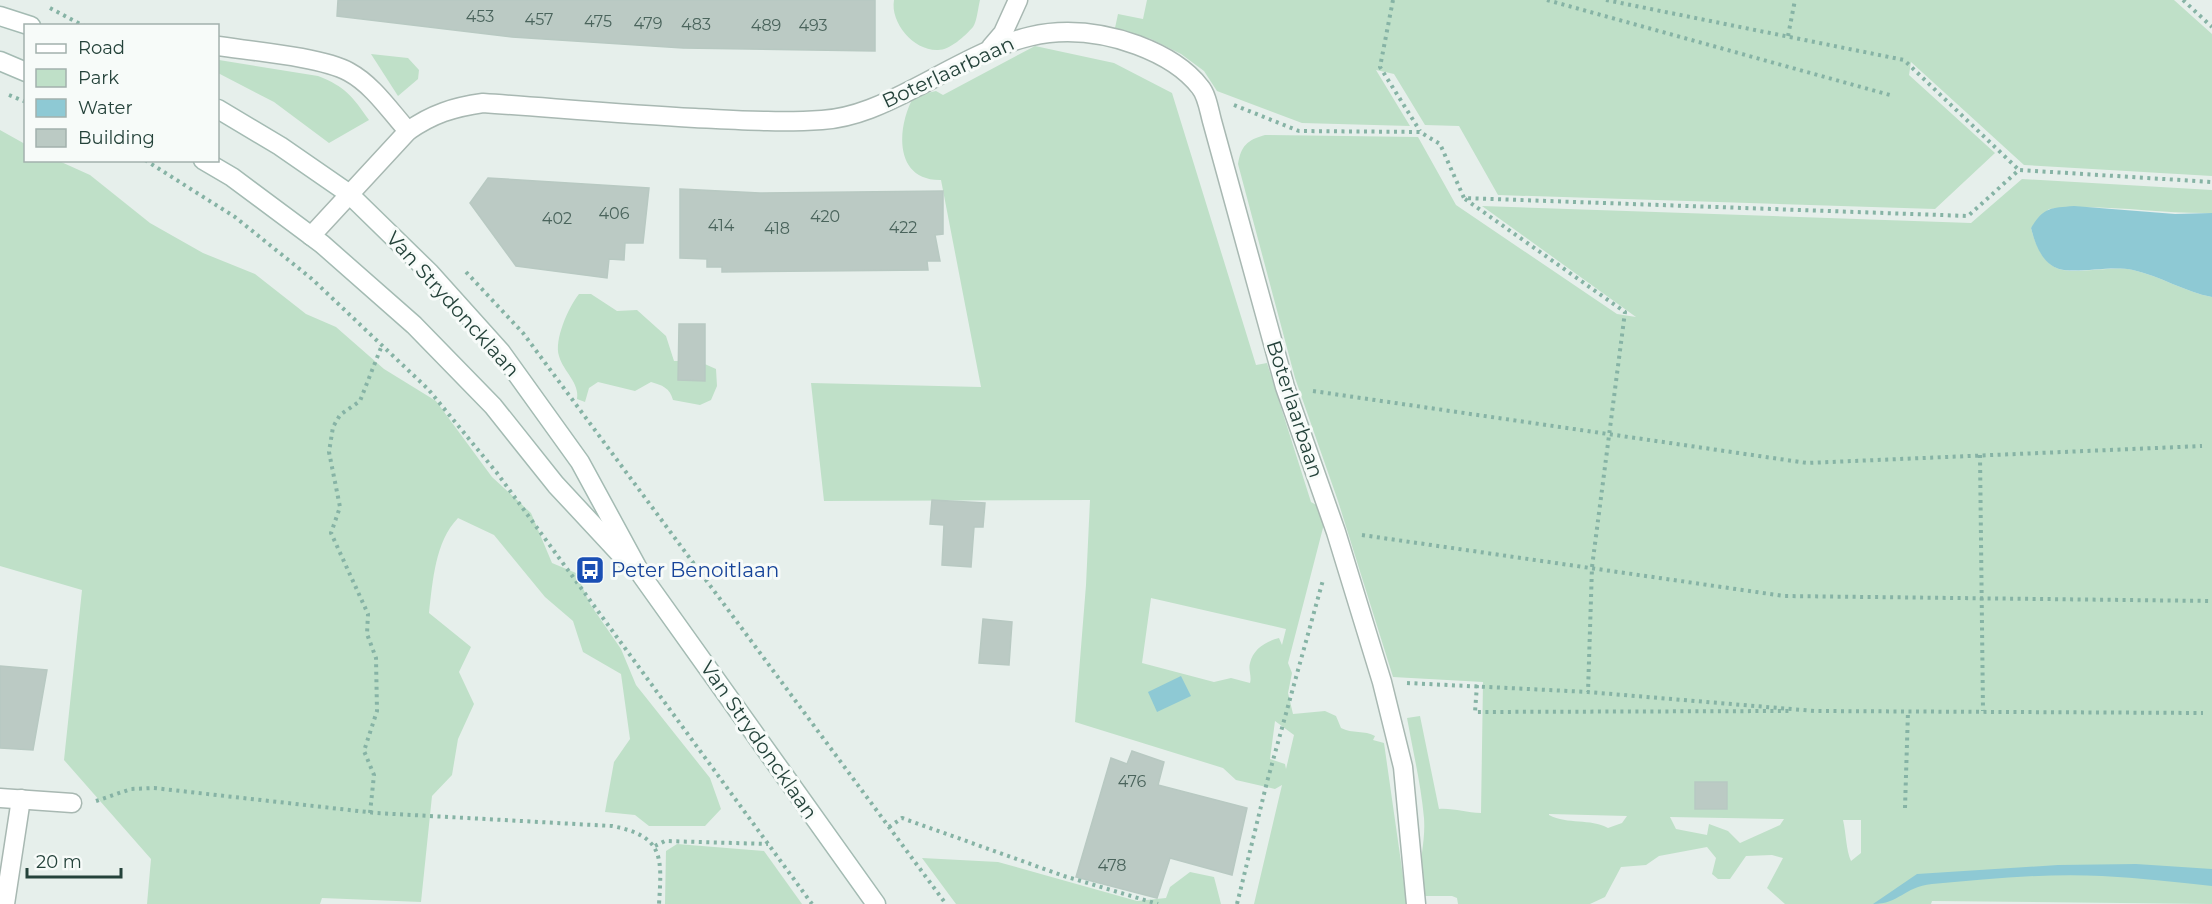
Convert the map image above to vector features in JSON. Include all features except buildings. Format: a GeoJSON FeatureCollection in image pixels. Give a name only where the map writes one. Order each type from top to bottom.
{"type":"FeatureCollection","features":[{"type":"Feature","properties":{"kind":"street"},"geometry":{"type":"LineString","coordinates":[[989,49],[1004,33],[1018,0]]}},
{"type":"Feature","properties":{"kind":"street"},"geometry":{"type":"LineString","coordinates":[[0,16],[25,24]]}},
{"type":"Feature","properties":{"kind":"street","name":"Boterlaarbaan"},"geometry":{"type":"LineString","coordinates":[[311,236],[348,193],[408,131],[427,117],[453,107],[483,103],[769,122],[824,120],[862,112],[895,99],[989,49],[1027,35],[1050,32],[1086,32],[1118,38],[1178,64],[1202,88],[1285,387],[1336,532],[1382,682],[1403,767],[1416,904]]}},
{"type":"Feature","properties":{"kind":"street"},"geometry":{"type":"LineString","coordinates":[[219,46],[321,63],[348,71],[363,82],[408,131]]}},
{"type":"Feature","properties":{"kind":"street"},"geometry":{"type":"LineString","coordinates":[[0,61],[24,71]]}},
{"type":"Feature","properties":{"kind":"street"},"geometry":{"type":"LineString","coordinates":[[219,110],[280,146],[348,193]]}},
{"type":"Feature","properties":{"kind":"street"},"geometry":{"type":"LineString","coordinates":[[206,162],[232,177],[311,236]]}},
{"type":"Feature","properties":{"kind":"street","name":"Van Strydoncklaan"},"geometry":{"type":"LineString","coordinates":[[348,193],[430,273],[501,352],[580,462],[642,576],[876,904]]}},
{"type":"Feature","properties":{"kind":"street","name":"Van Strydoncklaan"},"geometry":{"type":"LineString","coordinates":[[311,236],[414,325],[493,406],[556,485],[642,576]]}},
{"type":"Feature","properties":{"kind":"street"},"geometry":{"type":"LineString","coordinates":[[0,798],[72,803]]}},
{"type":"Feature","properties":{"kind":"street"},"geometry":{"type":"LineString","coordinates":[[5,904],[21,800]]}},
{"type":"Feature","properties":{"kind":"path"},"geometry":{"type":"LineString","coordinates":[[1393,0],[1380,68],[1420,132],[1440,144],[1464,198],[1625,312],[1593,567],[1588,692]]}},
{"type":"Feature","properties":{"kind":"path"},"geometry":{"type":"LineString","coordinates":[[1547,0],[1890,95]]}},
{"type":"Feature","properties":{"kind":"path"},"geometry":{"type":"LineString","coordinates":[[1606,0],[1904,60],[2019,170],[2212,182]]}},
{"type":"Feature","properties":{"kind":"path"},"geometry":{"type":"LineString","coordinates":[[1788,36],[1795,0]]}},
{"type":"Feature","properties":{"kind":"path"},"geometry":{"type":"LineString","coordinates":[[2183,0],[2212,27]]}},
{"type":"Feature","properties":{"kind":"path"},"geometry":{"type":"LineString","coordinates":[[45,5],[80,24]]}},
{"type":"Feature","properties":{"kind":"path"},"geometry":{"type":"LineString","coordinates":[[1202,88],[1233,105],[1299,131],[1420,132]]}},
{"type":"Feature","properties":{"kind":"path"},"geometry":{"type":"LineString","coordinates":[[0,91],[24,101]]}},
{"type":"Feature","properties":{"kind":"path"},"geometry":{"type":"LineString","coordinates":[[149,162],[235,217],[312,279],[428,389],[497,473],[812,904]]}},
{"type":"Feature","properties":{"kind":"path"},"geometry":{"type":"LineString","coordinates":[[1464,198],[1968,216],[2019,170]]}},
{"type":"Feature","properties":{"kind":"path"},"geometry":{"type":"LineString","coordinates":[[459,266],[475,279],[523,333],[946,904]]}},
{"type":"Feature","properties":{"kind":"path"},"geometry":{"type":"LineString","coordinates":[[370,813],[374,775],[364,751],[377,711],[376,658],[367,634],[368,614],[331,533],[340,507],[329,452],[333,427],[340,415],[360,401],[382,345]]}},
{"type":"Feature","properties":{"kind":"path"},"geometry":{"type":"LineString","coordinates":[[1285,387],[1807,463],[2202,446]]}},
{"type":"Feature","properties":{"kind":"path"},"geometry":{"type":"LineString","coordinates":[[1980,455],[1984,598],[1983,711]]}},
{"type":"Feature","properties":{"kind":"path"},"geometry":{"type":"LineString","coordinates":[[1336,532],[1784,596],[2212,601]]}},
{"type":"Feature","properties":{"kind":"path"},"geometry":{"type":"LineString","coordinates":[[1237,904],[1267,782],[1324,578]]}},
{"type":"Feature","properties":{"kind":"path"},"geometry":{"type":"LineString","coordinates":[[1382,682],[1588,692],[1815,711]]}},
{"type":"Feature","properties":{"kind":"path"},"geometry":{"type":"LineString","coordinates":[[1477,685],[1475,712],[2203,713]]}},
{"type":"Feature","properties":{"kind":"path"},"geometry":{"type":"LineString","coordinates":[[1905,808],[1908,711]]}},
{"type":"Feature","properties":{"kind":"path"},"geometry":{"type":"LineString","coordinates":[[72,803],[95,801],[131,789],[154,788],[370,813],[612,826],[638,833],[655,846],[661,874],[659,904]]}},
{"type":"Feature","properties":{"kind":"path"},"geometry":{"type":"LineString","coordinates":[[889,827],[902,818],[1064,876],[1158,904]]}},
{"type":"Feature","properties":{"kind":"path"},"geometry":{"type":"LineString","coordinates":[[655,846],[665,841],[768,844]]}},
{"type":"Feature","properties":{"kind":"green space"},"geometry":{"type":"Polygon","coordinates":[[[894,0],[980,0],[973,27],[952,45],[938,50],[920,46],[912,41],[896,18],[894,0]]]}},
{"type":"Feature","properties":{"kind":"green space"},"geometry":{"type":"Polygon","coordinates":[[[1147,0],[2174,0],[2212,34],[2212,176],[2024,165],[1911,62],[1909,75],[1995,153],[1935,209],[1498,195],[1459,126],[1425,125],[1394,74],[1376,70],[1410,126],[1302,123],[1217,91],[1204,71],[1181,54],[1151,39],[1115,28],[1118,14],[1143,19],[1147,0]]]}},
{"type":"Feature","properties":{"kind":"green space"},"geometry":{"type":"Polygon","coordinates":[[[1035,46],[1114,63],[1172,93],[1256,365],[1267,363],[1311,502],[1318,506],[1324,524],[1288,663],[1292,673],[1288,693],[1293,714],[1325,711],[1336,716],[1341,728],[1371,734],[1375,736],[1373,740],[1384,743],[1407,904],[1254,904],[1282,785],[1275,789],[1236,780],[1223,768],[1075,722],[1090,500],[824,501],[811,383],[981,387],[941,180],[926,178],[914,172],[903,150],[904,123],[914,96],[936,91],[943,95],[1035,46]],[[1151,598],[1142,663],[1214,682],[1231,678],[1250,683],[1250,663],[1257,650],[1269,641],[1279,638],[1282,645],[1286,629],[1151,598]],[[1275,721],[1270,759],[1285,764],[1286,769],[1294,735],[1275,721]]]}},
{"type":"Feature","properties":{"kind":"green space"},"geometry":{"type":"Polygon","coordinates":[[[371,54],[408,58],[419,70],[418,79],[398,96],[371,54]]]}},
{"type":"Feature","properties":{"kind":"green space"},"geometry":{"type":"Polygon","coordinates":[[[219,60],[318,76],[348,93],[369,120],[329,143],[274,102],[219,74],[219,60]]]}},
{"type":"Feature","properties":{"kind":"green space"},"geometry":{"type":"Polygon","coordinates":[[[0,130],[24,143],[24,162],[61,162],[90,175],[150,223],[203,253],[255,274],[306,314],[336,327],[384,369],[436,401],[492,477],[531,513],[552,563],[576,573],[590,604],[621,649],[636,685],[710,778],[721,809],[705,826],[649,826],[635,815],[605,812],[614,762],[630,739],[621,674],[583,652],[573,621],[545,597],[494,535],[458,518],[444,538],[436,562],[429,613],[471,647],[459,672],[474,704],[458,739],[452,775],[432,796],[421,902],[322,898],[320,904],[147,904],[151,859],[64,760],[82,590],[0,566],[0,130]]]}},
{"type":"Feature","properties":{"kind":"green space"},"geometry":{"type":"Polygon","coordinates":[[[1265,135],[1418,137],[1456,205],[1617,314],[1636,317],[1482,206],[1971,223],[2022,179],[2212,190],[2212,213],[2069,207],[2049,209],[2031,228],[2037,246],[2044,257],[2059,269],[2067,271],[2133,270],[2212,297],[2212,904],[1932,901],[1931,904],[1785,904],[1767,888],[1783,858],[1772,855],[1746,856],[1730,879],[1718,879],[1712,874],[1716,858],[1707,847],[1659,856],[1646,865],[1621,867],[1605,897],[1590,904],[1458,904],[1457,898],[1452,896],[1422,896],[1420,876],[1424,818],[1407,718],[1420,716],[1439,809],[1481,813],[1483,682],[1393,677],[1338,501],[1295,378],[1238,164],[1246,145],[1265,135]],[[1549,814],[1564,820],[1594,823],[1608,828],[1622,823],[1627,816],[1549,814]],[[1670,817],[1676,829],[1707,835],[1709,824],[1728,831],[1740,843],[1780,825],[1784,819],[1670,817]],[[1843,820],[1851,861],[1861,853],[1861,820],[1843,820]]]}},
{"type":"Feature","properties":{"kind":"green space"},"geometry":{"type":"Polygon","coordinates":[[[579,294],[591,294],[617,311],[637,310],[666,336],[674,361],[698,361],[716,369],[717,386],[711,400],[700,405],[673,400],[665,388],[651,382],[635,391],[598,382],[589,388],[585,402],[577,399],[574,382],[559,356],[558,342],[563,324],[579,294]]]}},
{"type":"Feature","properties":{"kind":"green space"},"geometry":{"type":"Polygon","coordinates":[[[677,844],[764,851],[802,904],[665,904],[666,851],[677,844]]]}},
{"type":"Feature","properties":{"kind":"green space"},"geometry":{"type":"Polygon","coordinates":[[[922,858],[998,862],[1137,901],[1166,898],[1170,887],[1190,872],[1214,877],[1221,904],[956,904],[922,858]]]}},
{"type":"Feature","properties":{"kind":"water"},"geometry":{"type":"Polygon","coordinates":[[[2074,206],[2175,214],[2212,213],[2212,297],[2133,270],[2115,268],[2075,271],[2053,266],[2040,252],[2031,228],[2044,212],[2059,207],[2074,206]]]}},
{"type":"Feature","properties":{"kind":"water"},"geometry":{"type":"Polygon","coordinates":[[[1181,676],[1191,696],[1157,712],[1148,692],[1181,676]]]}},
{"type":"Feature","properties":{"kind":"water"},"geometry":{"type":"Polygon","coordinates":[[[2136,864],[2212,869],[2212,886],[2102,876],[2017,877],[1932,884],[1914,888],[1890,901],[1873,904],[1917,874],[2058,865],[2136,864]]]}},
{"type":"Feature","properties":{"kind":"place","name":"Peter Benoitlaan"},"geometry":{"type":"Point","coordinates":[590,570]}}]}
